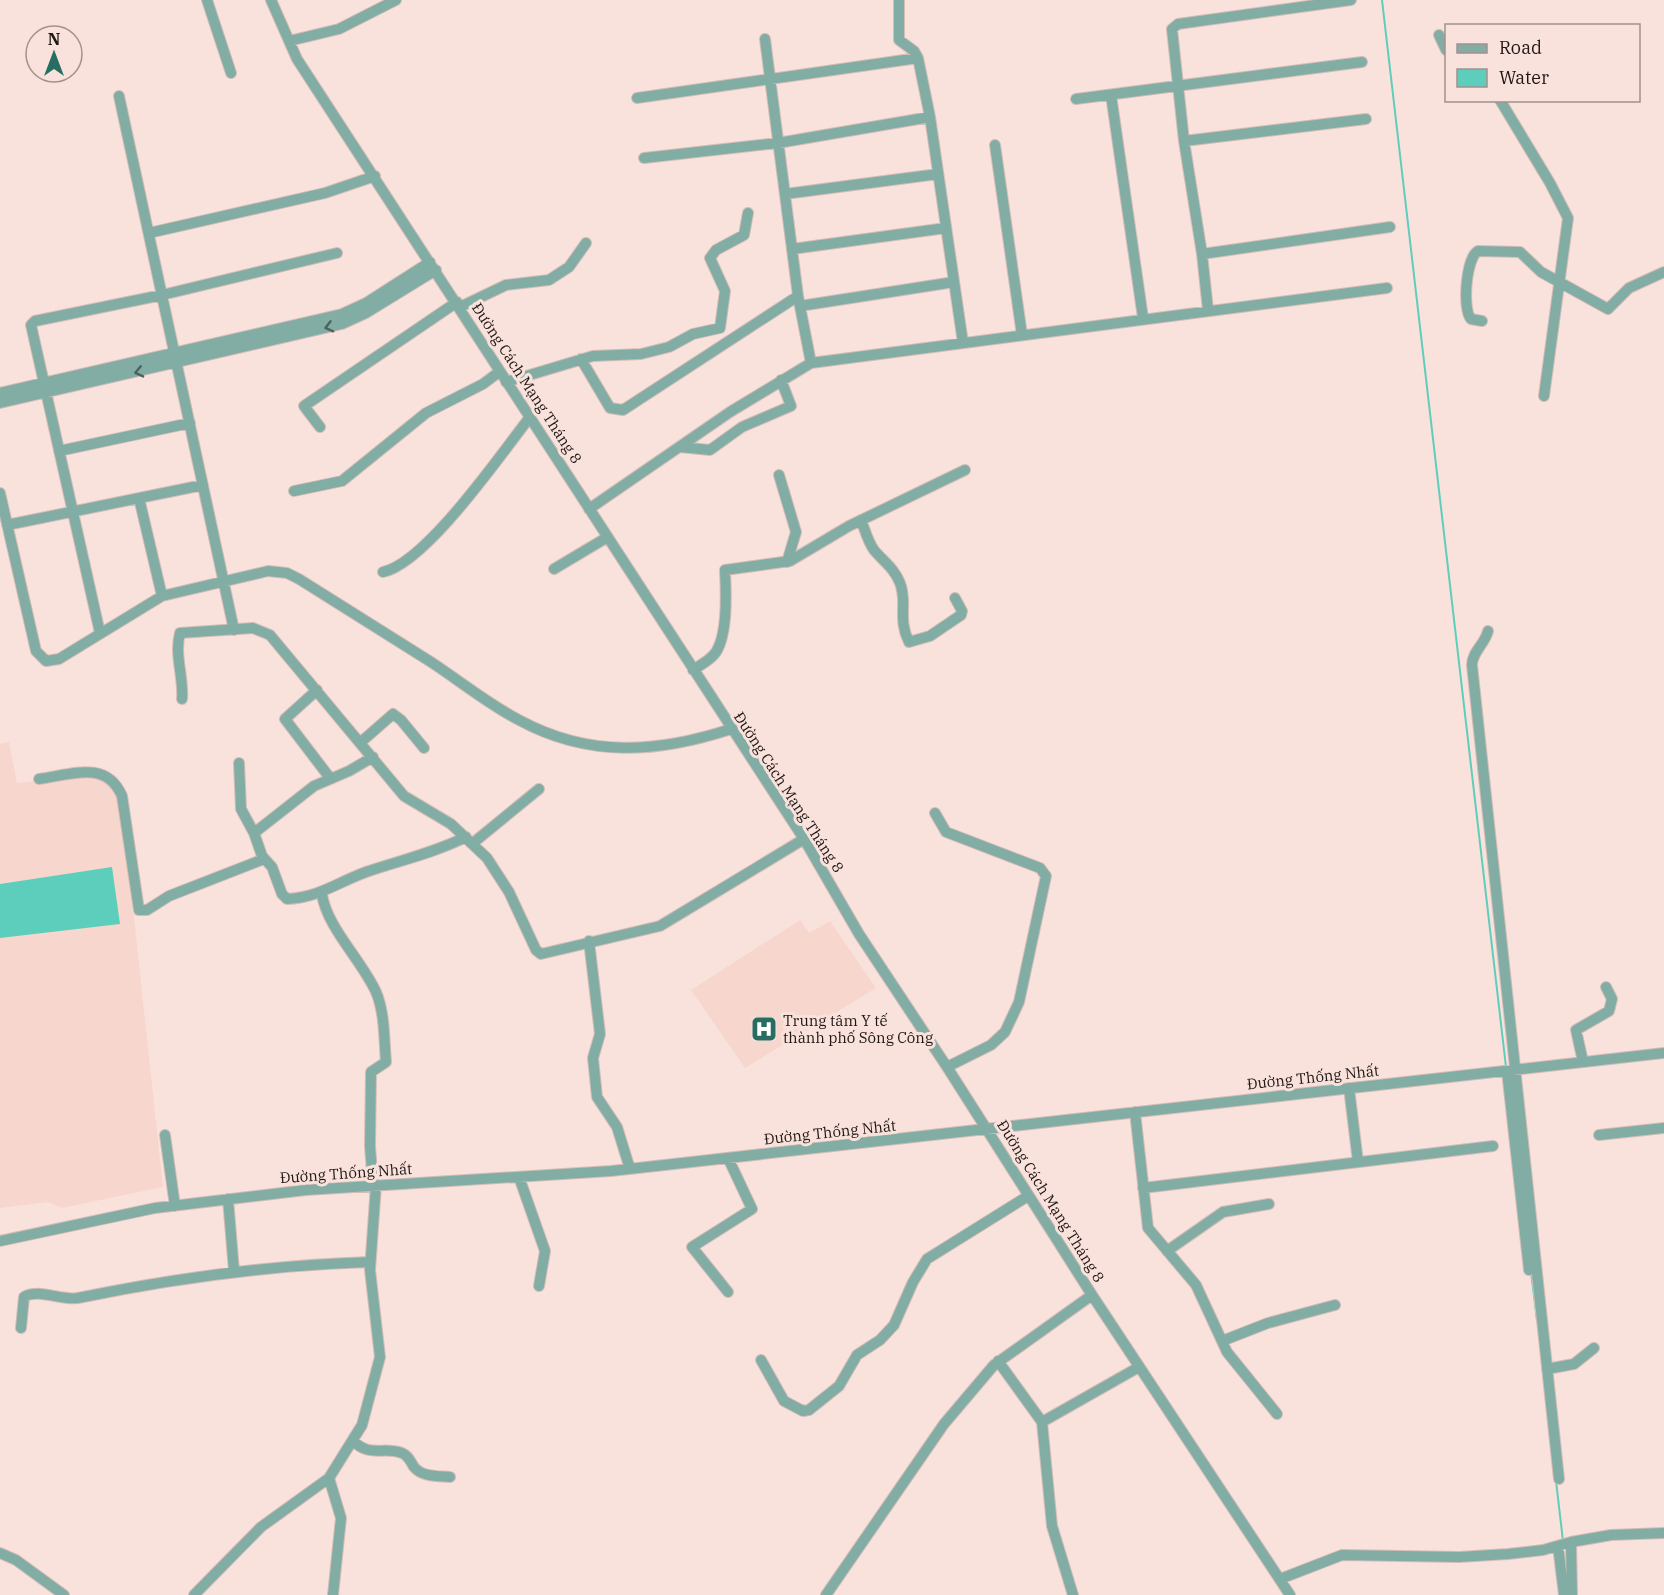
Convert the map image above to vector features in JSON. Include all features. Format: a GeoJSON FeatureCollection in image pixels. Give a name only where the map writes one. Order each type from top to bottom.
{"type":"FeatureCollection","features":[{"type":"Feature","properties":{"kind":"street"},"geometry":{"type":"LineString","coordinates":[[207,0],[231,72]]}},
{"type":"Feature","properties":{"kind":"street","name":"Đường Cách Mạng Tháng 8"},"geometry":{"type":"LineString","coordinates":[[271,0],[297,59],[459,305],[499,372],[606,538],[804,839],[859,934],[947,1066],[1138,1367],[1290,1595]]}},
{"type":"Feature","properties":{"kind":"street"},"geometry":{"type":"LineString","coordinates":[[289,41],[339,29],[396,0]]}},
{"type":"Feature","properties":{"kind":"street"},"geometry":{"type":"LineString","coordinates":[[899,0],[899,40],[914,51],[918,58],[930,117],[963,343]]}},
{"type":"Feature","properties":{"kind":"street"},"geometry":{"type":"LineString","coordinates":[[1208,310],[1171,40],[1174,26],[1351,0]]}},
{"type":"Feature","properties":{"kind":"street"},"geometry":{"type":"LineString","coordinates":[[1438,35],[1445,48]]}},
{"type":"Feature","properties":{"kind":"street"},"geometry":{"type":"LineString","coordinates":[[765,39],[799,301],[811,363]]}},
{"type":"Feature","properties":{"kind":"street"},"geometry":{"type":"LineString","coordinates":[[637,99],[918,58]]}},
{"type":"Feature","properties":{"kind":"street"},"geometry":{"type":"LineString","coordinates":[[1076,99],[1362,62]]}},
{"type":"Feature","properties":{"kind":"street"},"geometry":{"type":"LineString","coordinates":[[1111,95],[1143,318]]}},
{"type":"Feature","properties":{"kind":"street"},"geometry":{"type":"LineString","coordinates":[[119,96],[234,630]]}},
{"type":"Feature","properties":{"kind":"street"},"geometry":{"type":"LineString","coordinates":[[1501,102],[1565,210],[1568,225],[1544,396]]}},
{"type":"Feature","properties":{"kind":"street"},"geometry":{"type":"LineString","coordinates":[[644,158],[778,143],[930,117]]}},
{"type":"Feature","properties":{"kind":"street"},"geometry":{"type":"LineString","coordinates":[[1184,141],[1366,119]]}},
{"type":"Feature","properties":{"kind":"street"},"geometry":{"type":"LineString","coordinates":[[995,145],[1022,335]]}},
{"type":"Feature","properties":{"kind":"street"},"geometry":{"type":"LineString","coordinates":[[785,194],[938,174]]}},
{"type":"Feature","properties":{"kind":"street"},"geometry":{"type":"LineString","coordinates":[[149,233],[325,193],[375,176]]}},
{"type":"Feature","properties":{"kind":"street"},"geometry":{"type":"LineString","coordinates":[[506,381],[581,359],[602,355],[651,352],[669,347],[693,334],[720,328],[725,291],[710,258],[716,250],[744,235],[748,213]]}},
{"type":"Feature","properties":{"kind":"street"},"geometry":{"type":"LineString","coordinates":[[792,249],[946,228]]}},
{"type":"Feature","properties":{"kind":"street"},"geometry":{"type":"LineString","coordinates":[[1202,254],[1389,228]]}},
{"type":"Feature","properties":{"kind":"street"},"geometry":{"type":"LineString","coordinates":[[320,427],[304,406],[459,305],[506,285],[549,280],[569,267],[586,243]]}},
{"type":"Feature","properties":{"kind":"street"},"geometry":{"type":"LineString","coordinates":[[1482,321],[1472,319],[1467,309],[1469,272],[1475,253],[1520,252],[1541,272],[1560,285],[1608,309],[1629,288],[1664,272]]}},
{"type":"Feature","properties":{"kind":"street"},"geometry":{"type":"LineString","coordinates":[[100,633],[30,329],[34,321],[162,295],[337,253]]}},
{"type":"Feature","properties":{"kind":"street"},"geometry":{"type":"LineString","coordinates":[[0,403],[44,388],[235,345],[349,311],[433,266]]}},
{"type":"Feature","properties":{"kind":"street"},"geometry":{"type":"LineString","coordinates":[[581,359],[610,408],[623,410],[799,301],[954,282]]}},
{"type":"Feature","properties":{"kind":"street"},"geometry":{"type":"LineString","coordinates":[[589,509],[781,380],[811,363],[1386,288]]}},
{"type":"Feature","properties":{"kind":"street"},"geometry":{"type":"LineString","coordinates":[[294,491],[342,481],[426,413],[483,384],[499,372]]}},
{"type":"Feature","properties":{"kind":"street"},"geometry":{"type":"LineString","coordinates":[[680,447],[710,450],[742,427],[791,406],[781,380]]}},
{"type":"Feature","properties":{"kind":"street"},"geometry":{"type":"LineString","coordinates":[[0,393],[44,388]]}},
{"type":"Feature","properties":{"kind":"street"},"geometry":{"type":"LineString","coordinates":[[383,572],[398,568],[445,524],[530,417]]}},
{"type":"Feature","properties":{"kind":"street"},"geometry":{"type":"LineString","coordinates":[[59,451],[190,423]]}},
{"type":"Feature","properties":{"kind":"street"},"geometry":{"type":"LineString","coordinates":[[693,670],[712,656],[720,641],[726,597],[725,570],[787,562],[861,520],[965,470]]}},
{"type":"Feature","properties":{"kind":"street"},"geometry":{"type":"LineString","coordinates":[[779,475],[796,532],[787,562]]}},
{"type":"Feature","properties":{"kind":"street"},"geometry":{"type":"LineString","coordinates":[[7,525],[203,485]]}},
{"type":"Feature","properties":{"kind":"street"},"geometry":{"type":"LineString","coordinates":[[0,493],[36,651],[46,661],[59,659],[162,596],[268,571],[287,573],[299,579],[502,711],[540,731],[562,738],[609,747],[668,746],[731,729]]}},
{"type":"Feature","properties":{"kind":"street"},"geometry":{"type":"LineString","coordinates":[[139,498],[162,596]]}},
{"type":"Feature","properties":{"kind":"street"},"geometry":{"type":"LineString","coordinates":[[861,520],[872,548],[891,566],[899,580],[903,595],[902,622],[909,642],[930,636],[961,615],[962,611],[955,598]]}},
{"type":"Feature","properties":{"kind":"street"},"geometry":{"type":"LineString","coordinates":[[554,569],[606,538]]}},
{"type":"Feature","properties":{"kind":"street"},"geometry":{"type":"LineString","coordinates":[[182,699],[183,683],[179,673],[180,633],[254,628],[270,636],[404,795],[470,840],[500,875],[537,953],[545,955],[590,941],[660,926],[804,839]]}},
{"type":"Feature","properties":{"kind":"street"},"geometry":{"type":"LineString","coordinates":[[1488,631],[1482,645],[1473,656],[1472,665],[1511,1070],[1556,1479],[1547,1369],[1511,1070]]}},
{"type":"Feature","properties":{"kind":"street"},"geometry":{"type":"LineString","coordinates":[[317,690],[285,719],[330,778]]}},
{"type":"Feature","properties":{"kind":"street"},"geometry":{"type":"LineString","coordinates":[[361,742],[393,714],[402,720],[424,748]]}},
{"type":"Feature","properties":{"kind":"street"},"geometry":{"type":"LineString","coordinates":[[254,832],[314,786],[349,771],[373,757]]}},
{"type":"Feature","properties":{"kind":"street"},"geometry":{"type":"LineString","coordinates":[[239,763],[239,801],[264,859],[272,867],[285,898],[322,894],[362,874],[470,840],[539,789]]}},
{"type":"Feature","properties":{"kind":"street"},"geometry":{"type":"LineString","coordinates":[[39,779],[93,772],[108,776],[117,784],[122,795],[139,910],[147,910],[169,896],[264,859]]}},
{"type":"Feature","properties":{"kind":"street"},"geometry":{"type":"LineString","coordinates":[[935,813],[946,832],[1040,868],[1046,876],[1018,1002],[1005,1032],[991,1045],[947,1066]]}},
{"type":"Feature","properties":{"kind":"street"},"geometry":{"type":"LineString","coordinates":[[194,1595],[261,1527],[329,1478],[362,1425],[380,1357],[370,1262],[374,1185],[370,1146],[371,1072],[386,1062],[379,1000],[358,960],[326,911],[322,894]]}},
{"type":"Feature","properties":{"kind":"street"},"geometry":{"type":"LineString","coordinates":[[590,941],[600,1034],[593,1058],[597,1097],[617,1127],[630,1169]]}},
{"type":"Feature","properties":{"kind":"street"},"geometry":{"type":"LineString","coordinates":[[1583,1062],[1576,1030],[1609,1011],[1612,999],[1606,987]]}},
{"type":"Feature","properties":{"kind":"street","name":"Đường Thống Nhất"},"geometry":{"type":"LineString","coordinates":[[0,1241],[175,1206],[228,1199],[374,1185],[630,1169],[1664,1053]]}},
{"type":"Feature","properties":{"kind":"street"},"geometry":{"type":"LineString","coordinates":[[1349,1088],[1358,1162]]}},
{"type":"Feature","properties":{"kind":"street"},"geometry":{"type":"LineString","coordinates":[[1135,1112],[1148,1227],[1196,1285],[1231,1358],[1277,1414]]}},
{"type":"Feature","properties":{"kind":"street"},"geometry":{"type":"LineString","coordinates":[[1599,1135],[1664,1128]]}},
{"type":"Feature","properties":{"kind":"street"},"geometry":{"type":"LineString","coordinates":[[165,1135],[175,1206]]}},
{"type":"Feature","properties":{"kind":"street"},"geometry":{"type":"LineString","coordinates":[[1143,1188],[1493,1146]]}},
{"type":"Feature","properties":{"kind":"street"},"geometry":{"type":"LineString","coordinates":[[728,1158],[752,1209],[692,1248],[728,1292]]}},
{"type":"Feature","properties":{"kind":"street"},"geometry":{"type":"LineString","coordinates":[[519,1177],[545,1251],[539,1286]]}},
{"type":"Feature","properties":{"kind":"street"},"geometry":{"type":"LineString","coordinates":[[761,1360],[784,1401],[802,1411],[809,1410],[839,1386],[857,1355],[880,1340],[894,1325],[913,1282],[927,1259],[1028,1196]]}},
{"type":"Feature","properties":{"kind":"street"},"geometry":{"type":"LineString","coordinates":[[228,1199],[234,1271]]}},
{"type":"Feature","properties":{"kind":"street"},"geometry":{"type":"LineString","coordinates":[[1167,1251],[1223,1212],[1269,1203]]}},
{"type":"Feature","properties":{"kind":"street"},"geometry":{"type":"LineString","coordinates":[[21,1328],[24,1297],[28,1294],[73,1299],[153,1283],[234,1271],[370,1262]]}},
{"type":"Feature","properties":{"kind":"street"},"geometry":{"type":"LineString","coordinates":[[828,1594],[944,1424],[998,1361],[1092,1295]]}},
{"type":"Feature","properties":{"kind":"street"},"geometry":{"type":"LineString","coordinates":[[1222,1341],[1268,1323],[1335,1305]]}},
{"type":"Feature","properties":{"kind":"street"},"geometry":{"type":"LineString","coordinates":[[1547,1369],[1574,1364],[1594,1348]]}},
{"type":"Feature","properties":{"kind":"street"},"geometry":{"type":"LineString","coordinates":[[998,1361],[1042,1422],[1046,1438],[1052,1526],[1073,1595]]}},
{"type":"Feature","properties":{"kind":"street"},"geometry":{"type":"LineString","coordinates":[[1042,1422],[1138,1367]]}},
{"type":"Feature","properties":{"kind":"street"},"geometry":{"type":"LineString","coordinates":[[353,1442],[367,1451],[391,1450],[406,1455],[415,1468],[428,1475],[450,1477]]}},
{"type":"Feature","properties":{"kind":"street"},"geometry":{"type":"LineString","coordinates":[[329,1478],[341,1518],[333,1595]]}},
{"type":"Feature","properties":{"kind":"street"},"geometry":{"type":"LineString","coordinates":[[1280,1579],[1342,1555],[1471,1557],[1519,1553],[1620,1534],[1664,1533]]}},
{"type":"Feature","properties":{"kind":"street"},"geometry":{"type":"LineString","coordinates":[[1564,1544],[1564,1595]]}},
{"type":"Feature","properties":{"kind":"street"},"geometry":{"type":"LineString","coordinates":[[1564,1544],[1572,1595]]}},
{"type":"Feature","properties":{"kind":"street"},"geometry":{"type":"LineString","coordinates":[[0,1553],[16,1560],[64,1595]]}},
{"type":"Feature","properties":{"kind":"shaded area"},"geometry":{"type":"Polygon","coordinates":[[[9,742],[17,783],[91,774],[104,777],[117,793],[135,926],[163,1187],[62,1208],[48,1202],[0,1208],[0,744],[9,742]]]}},
{"type":"Feature","properties":{"kind":"shaded area","name":"Trung tâm Y tế thành phố Sông Công"},"geometry":{"type":"Polygon","coordinates":[[[800,920],[809,933],[830,921],[876,988],[745,1068],[691,990],[800,920]]]}},
{"type":"Feature","properties":{"kind":"water"},"geometry":{"type":"Polygon","coordinates":[[[112,867],[120,924],[0,938],[0,884],[112,867]]]}},
{"type":"Feature","properties":{"kind":"waterway"},"geometry":{"type":"LineString","coordinates":[[1382,0],[1506,1067]]}},
{"type":"Feature","properties":{"kind":"waterway"},"geometry":{"type":"LineString","coordinates":[[1531,1272],[1537,1320]]}},
{"type":"Feature","properties":{"kind":"waterway"},"geometry":{"type":"LineString","coordinates":[[1556,1481],[1563,1541]]}},
{"type":"Feature","properties":{"kind":"place","name":"Trung tâm Y tế thành phố Sông Công"},"geometry":{"type":"Point","coordinates":[764,1029]}}]}
